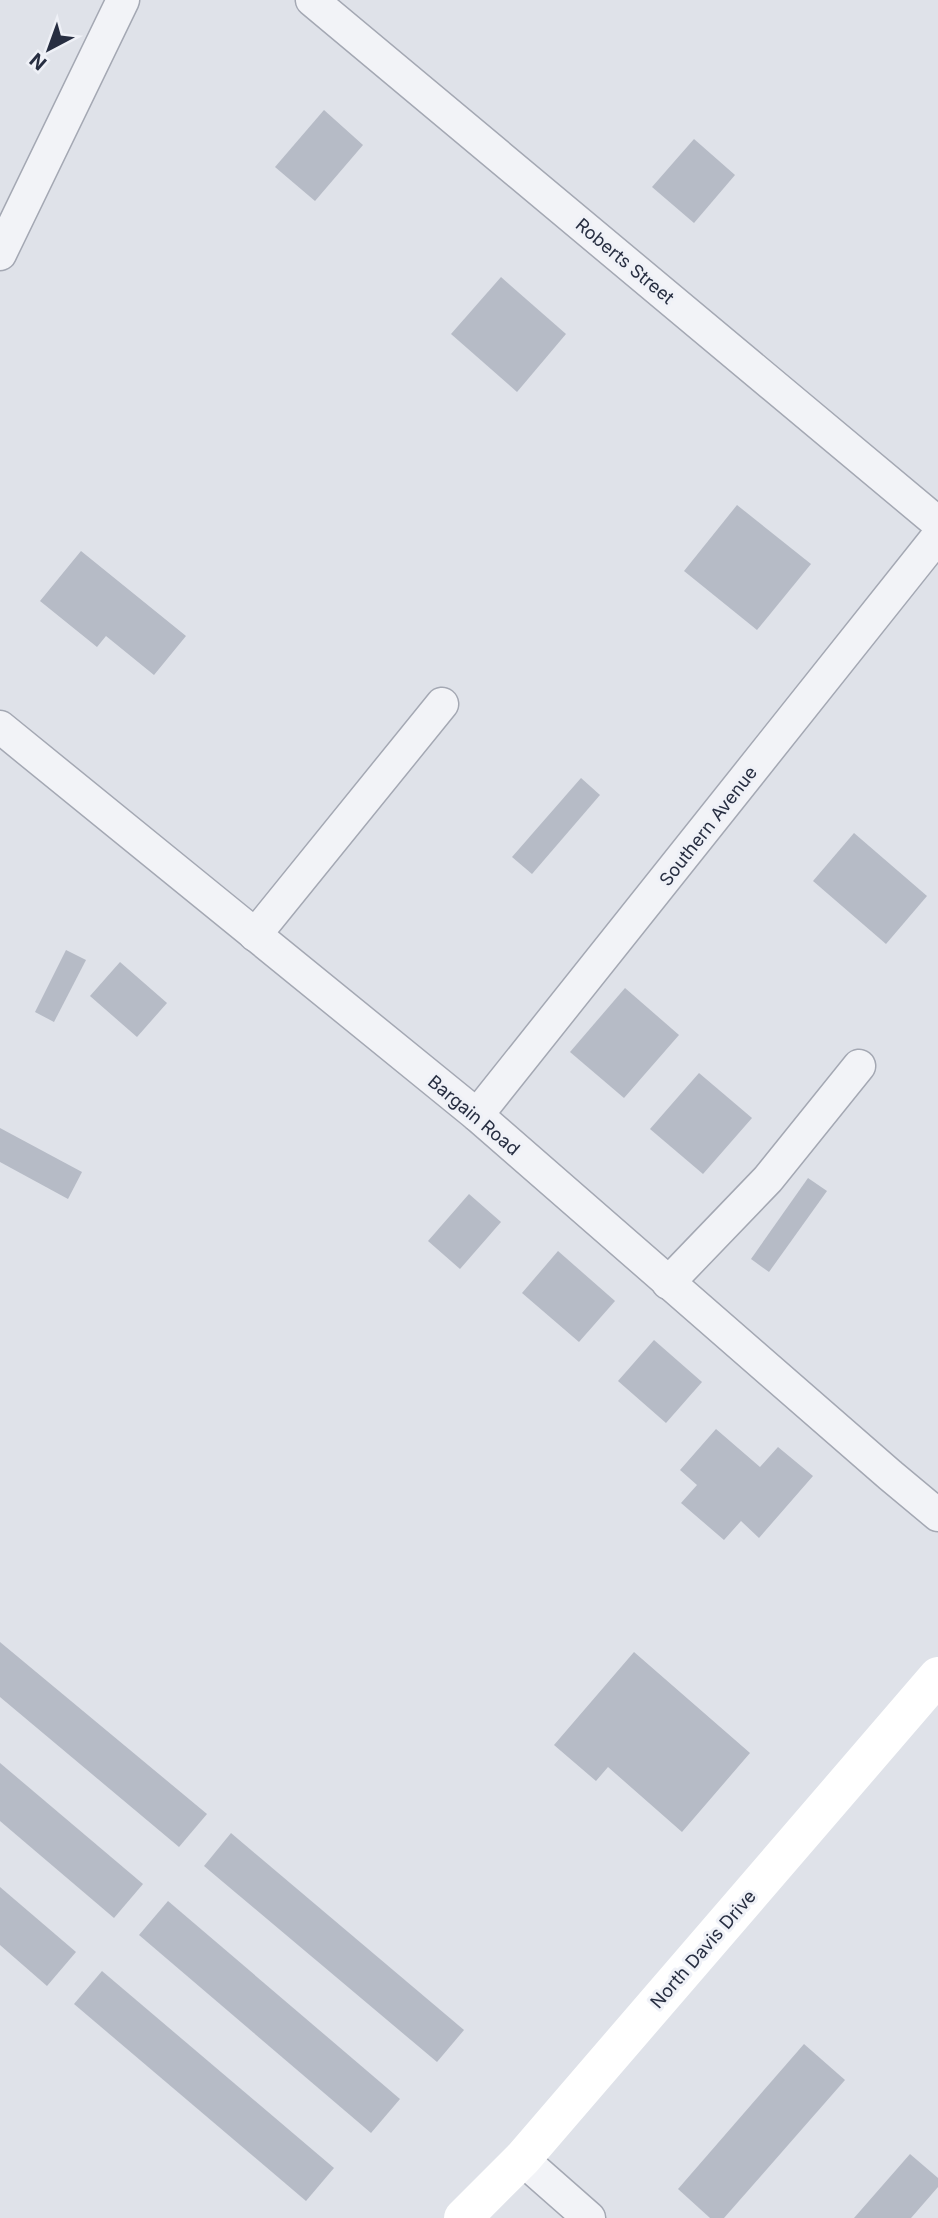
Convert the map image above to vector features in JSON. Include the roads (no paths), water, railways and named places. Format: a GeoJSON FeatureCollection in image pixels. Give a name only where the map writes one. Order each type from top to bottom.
{"type":"FeatureCollection","features":[{"type":"Feature","properties":{"kind":"main road","name":"North Davis Drive"},"geometry":{"type":"LineString","coordinates":[[463,2218],[522,2159],[938,1676]]}},
{"type":"Feature","properties":{"kind":"street"},"geometry":{"type":"LineString","coordinates":[[0,254],[123,0]]}},
{"type":"Feature","properties":{"kind":"street","name":"Roberts Street"},"geometry":{"type":"LineString","coordinates":[[312,0],[938,523]]}},
{"type":"Feature","properties":{"kind":"street","name":"Southern Avenue"},"geometry":{"type":"LineString","coordinates":[[477,1115],[938,536]]}},
{"type":"Feature","properties":{"kind":"street"},"geometry":{"type":"LineString","coordinates":[[255,935],[442,704]]}},
{"type":"Feature","properties":{"kind":"street","name":"Bargain Road"},"geometry":{"type":"LineString","coordinates":[[0,727],[477,1115],[938,1515]]}},
{"type":"Feature","properties":{"kind":"street"},"geometry":{"type":"LineString","coordinates":[[668,1283],[768,1179],[859,1066]]}},
{"type":"Feature","properties":{"kind":"street"},"geometry":{"type":"LineString","coordinates":[[522,2159],[589,2218]]}}]}
